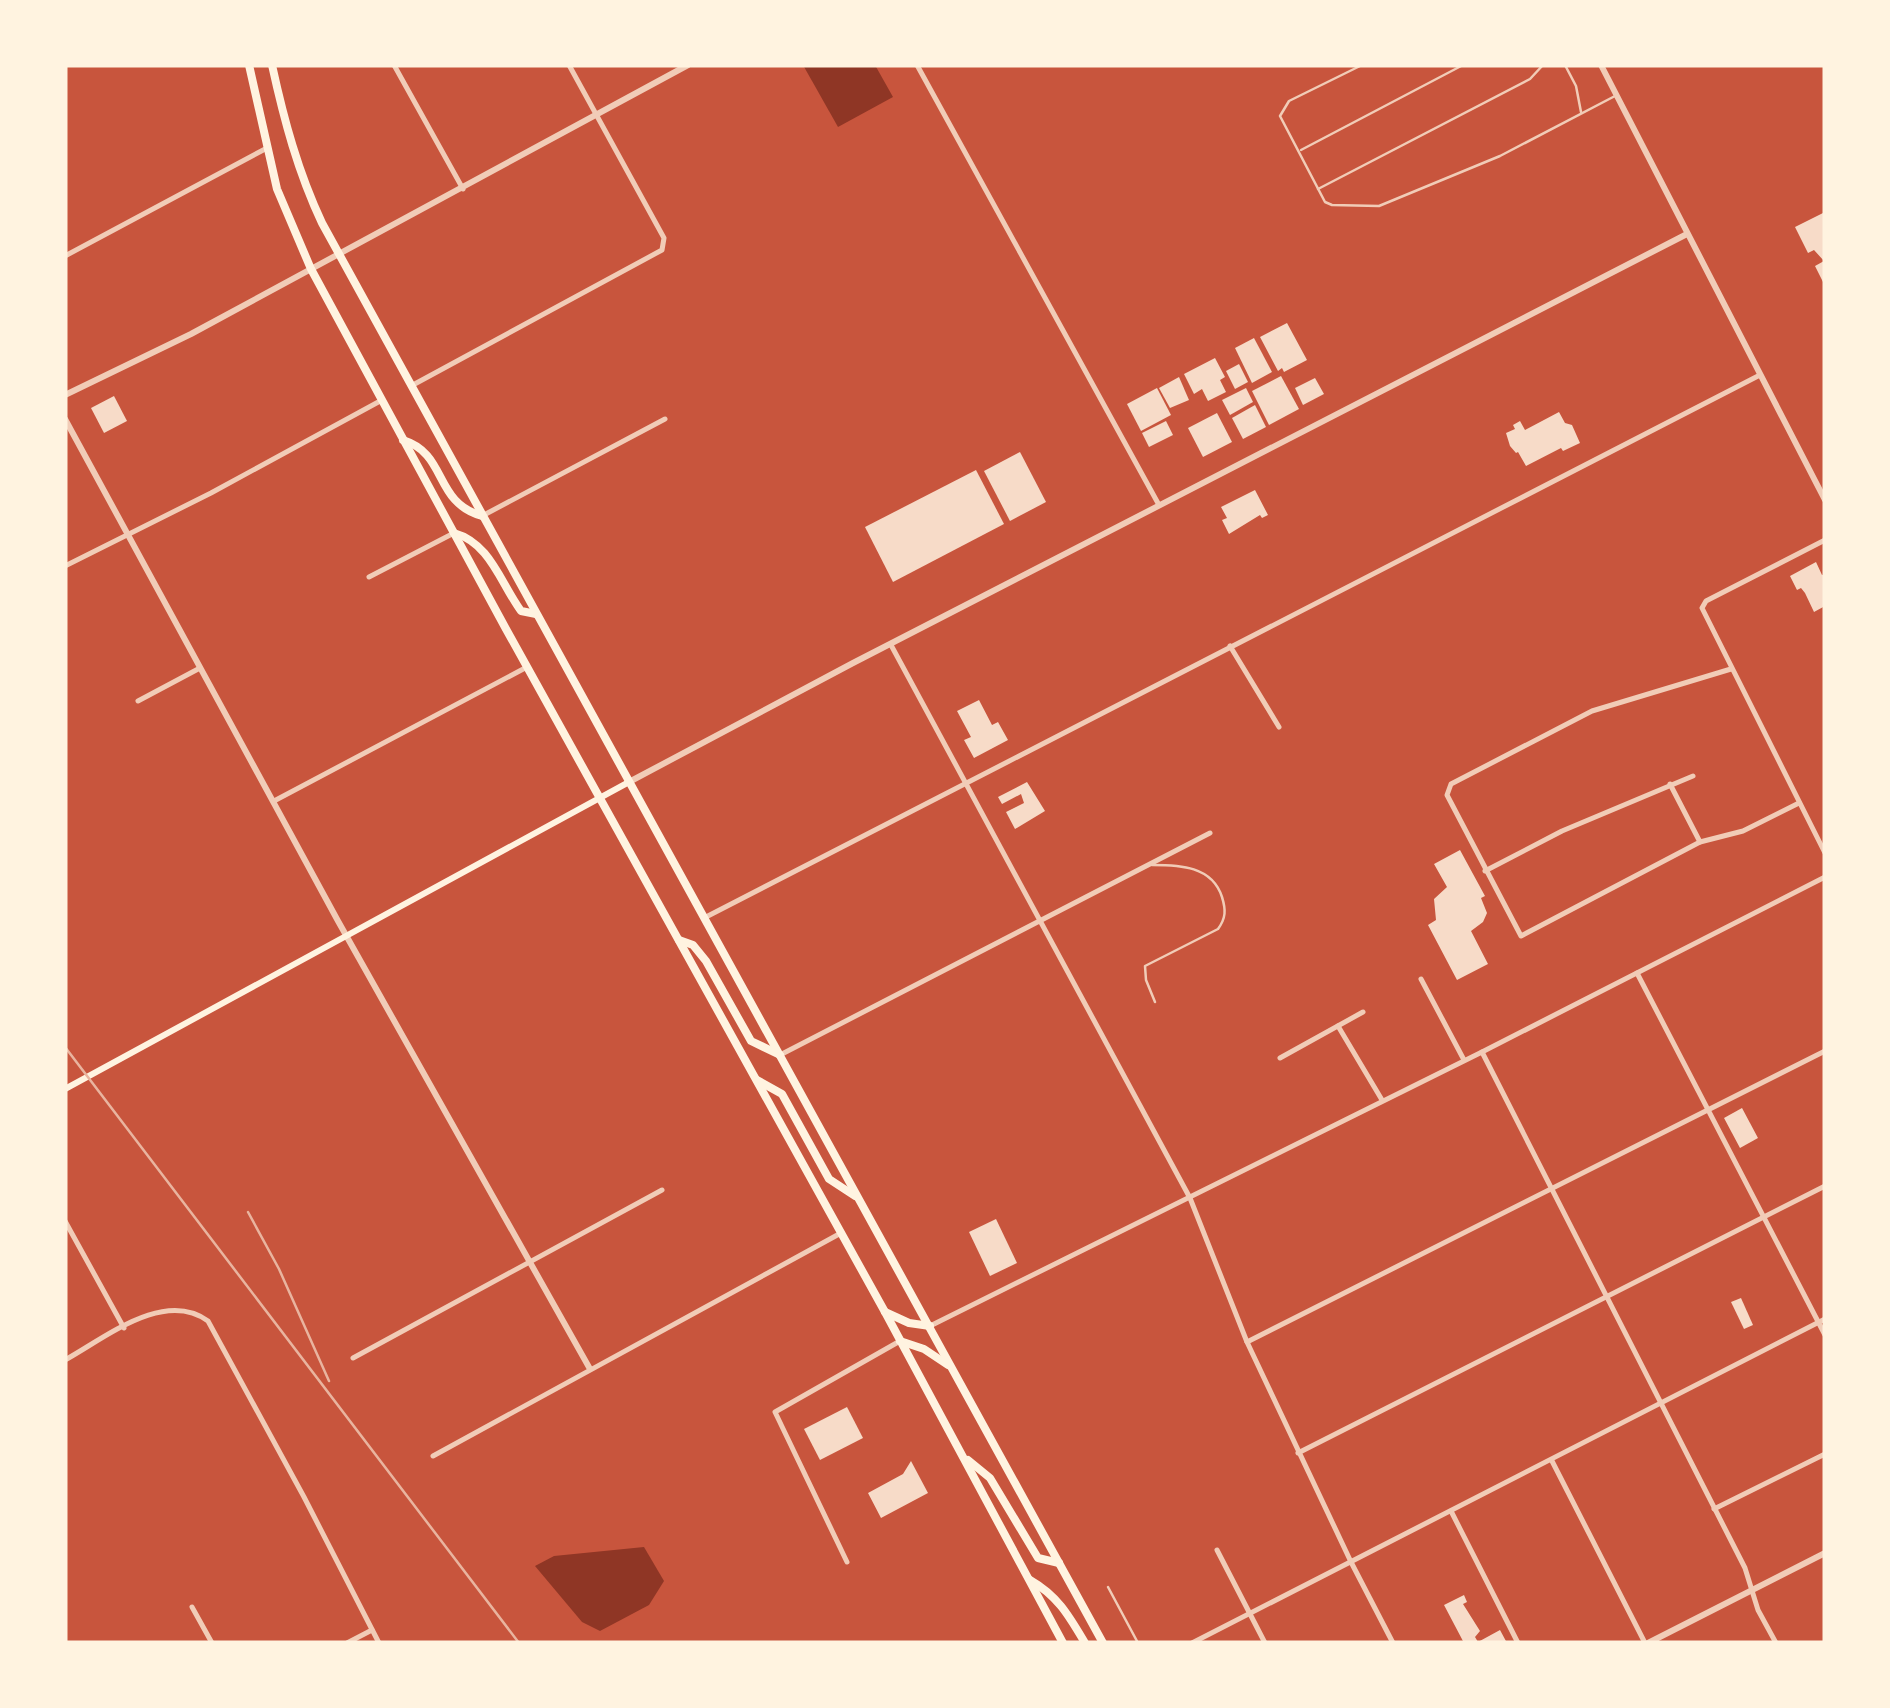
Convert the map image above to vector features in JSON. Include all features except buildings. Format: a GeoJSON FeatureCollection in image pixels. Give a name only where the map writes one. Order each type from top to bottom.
{"type":"FeatureCollection","features":[{"type":"Feature","properties":{"kind":"main road"},"geometry":{"type":"LineString","coordinates":[[249,65],[287,218],[311,269],[885,1312],[1062,1643]]}},
{"type":"Feature","properties":{"kind":"main road"},"geometry":{"type":"LineString","coordinates":[[272,65],[302,178],[339,254],[1103,1643]]}},
{"type":"Feature","properties":{"kind":"main road"},"geometry":{"type":"LineString","coordinates":[[404,440],[426,452],[458,506],[482,516]]}},
{"type":"Feature","properties":{"kind":"main road"},"geometry":{"type":"LineString","coordinates":[[454,532],[482,547],[521,611],[536,614]]}},
{"type":"Feature","properties":{"kind":"main road"},"geometry":{"type":"LineString","coordinates":[[65,1089],[629,782]]}},
{"type":"Feature","properties":{"kind":"main road"},"geometry":{"type":"LineString","coordinates":[[679,940],[692,945],[706,961],[752,1042],[780,1055]]}},
{"type":"Feature","properties":{"kind":"main road"},"geometry":{"type":"LineString","coordinates":[[757,1079],[782,1094],[829,1179],[858,1198]]}},
{"type":"Feature","properties":{"kind":"main road"},"geometry":{"type":"LineString","coordinates":[[885,1312],[908,1323],[930,1326]]}},
{"type":"Feature","properties":{"kind":"main road"},"geometry":{"type":"LineString","coordinates":[[900,1341],[924,1350],[952,1368]]}},
{"type":"Feature","properties":{"kind":"main road"},"geometry":{"type":"LineString","coordinates":[[964,1458],[990,1478],[1038,1558],[1059,1563]]}},
{"type":"Feature","properties":{"kind":"main road"},"geometry":{"type":"LineString","coordinates":[[1028,1579],[1064,1606],[1085,1643]]}},
{"type":"Feature","properties":{"kind":"street"},"geometry":{"type":"LineString","coordinates":[[394,65],[463,189]]}},
{"type":"Feature","properties":{"kind":"street"},"geometry":{"type":"LineString","coordinates":[[411,386],[651,258],[664,246],[664,238],[569,65]]}},
{"type":"Feature","properties":{"kind":"street"},"geometry":{"type":"LineString","coordinates":[[65,395],[191,334],[688,65]]}},
{"type":"Feature","properties":{"kind":"street"},"geometry":{"type":"LineString","coordinates":[[916,65],[1160,506]]}},
{"type":"Feature","properties":{"kind":"street"},"geometry":{"type":"LineString","coordinates":[[1601,65],[1760,376],[1821,482],[1825,500]]}},
{"type":"Feature","properties":{"kind":"street"},"geometry":{"type":"LineString","coordinates":[[65,256],[267,148]]}},
{"type":"Feature","properties":{"kind":"street"},"geometry":{"type":"LineString","coordinates":[[629,782],[1687,234]]}},
{"type":"Feature","properties":{"kind":"street"},"geometry":{"type":"LineString","coordinates":[[704,918],[1760,376]]}},
{"type":"Feature","properties":{"kind":"street"},"geometry":{"type":"LineString","coordinates":[[65,566],[211,493],[382,400]]}},
{"type":"Feature","properties":{"kind":"street"},"geometry":{"type":"LineString","coordinates":[[65,419],[345,934],[590,1369]]}},
{"type":"Feature","properties":{"kind":"street"},"geometry":{"type":"LineString","coordinates":[[482,516],[665,419]]}},
{"type":"Feature","properties":{"kind":"street"},"geometry":{"type":"LineString","coordinates":[[369,577],[454,532]]}},
{"type":"Feature","properties":{"kind":"street"},"geometry":{"type":"LineString","coordinates":[[1825,540],[1703,605],[1703,614],[1825,854]]}},
{"type":"Feature","properties":{"kind":"street"},"geometry":{"type":"LineString","coordinates":[[891,644],[1190,1198],[1247,1342],[1393,1643]]}},
{"type":"Feature","properties":{"kind":"street"},"geometry":{"type":"LineString","coordinates":[[1230,646],[1279,727]]}},
{"type":"Feature","properties":{"kind":"street"},"geometry":{"type":"LineString","coordinates":[[273,802],[528,667]]}},
{"type":"Feature","properties":{"kind":"street"},"geometry":{"type":"LineString","coordinates":[[138,701],[200,668]]}},
{"type":"Feature","properties":{"kind":"street"},"geometry":{"type":"LineString","coordinates":[[1731,670],[1592,711],[1451,784],[1447,790],[1486,871],[1522,936],[1700,842],[1743,831],[1800,803]]}},
{"type":"Feature","properties":{"kind":"street"},"geometry":{"type":"LineString","coordinates":[[1486,871],[1562,832],[1693,776]]}},
{"type":"Feature","properties":{"kind":"street"},"geometry":{"type":"LineString","coordinates":[[1670,784],[1700,842]]}},
{"type":"Feature","properties":{"kind":"street"},"geometry":{"type":"LineString","coordinates":[[780,1055],[1210,833]]}},
{"type":"Feature","properties":{"kind":"street"},"geometry":{"type":"LineString","coordinates":[[930,1326],[1825,877]]}},
{"type":"Feature","properties":{"kind":"street"},"geometry":{"type":"LineString","coordinates":[[1638,973],[1822,1320],[1825,1334]]}},
{"type":"Feature","properties":{"kind":"street"},"geometry":{"type":"LineString","coordinates":[[1421,978],[1464,1060]]}},
{"type":"Feature","properties":{"kind":"street"},"geometry":{"type":"LineString","coordinates":[[1280,1058],[1363,1012]]}},
{"type":"Feature","properties":{"kind":"street"},"geometry":{"type":"LineString","coordinates":[[1338,1026],[1382,1100]]}},
{"type":"Feature","properties":{"kind":"street"},"geometry":{"type":"LineString","coordinates":[[1247,1342],[1825,1051]]}},
{"type":"Feature","properties":{"kind":"street"},"geometry":{"type":"LineString","coordinates":[[1482,1052],[1745,1568],[1776,1643]]}},
{"type":"Feature","properties":{"kind":"street"},"geometry":{"type":"LineString","coordinates":[[1298,1453],[1825,1186]]}},
{"type":"Feature","properties":{"kind":"street"},"geometry":{"type":"LineString","coordinates":[[353,1358],[662,1190]]}},
{"type":"Feature","properties":{"kind":"street"},"geometry":{"type":"LineString","coordinates":[[65,1222],[124,1328]]}},
{"type":"Feature","properties":{"kind":"street"},"geometry":{"type":"LineString","coordinates":[[433,1456],[841,1232]]}},
{"type":"Feature","properties":{"kind":"street"},"geometry":{"type":"LineString","coordinates":[[65,1360],[167,1308],[195,1312],[208,1321],[379,1643]]}},
{"type":"Feature","properties":{"kind":"street"},"geometry":{"type":"LineString","coordinates":[[1192,1643],[1822,1320]]}},
{"type":"Feature","properties":{"kind":"street"},"geometry":{"type":"LineString","coordinates":[[847,1562],[775,1412],[900,1341]]}},
{"type":"Feature","properties":{"kind":"street"},"geometry":{"type":"LineString","coordinates":[[1714,1508],[1825,1454]]}},
{"type":"Feature","properties":{"kind":"street"},"geometry":{"type":"LineString","coordinates":[[1552,1461],[1647,1643],[1825,1553]]}},
{"type":"Feature","properties":{"kind":"street"},"geometry":{"type":"LineString","coordinates":[[1451,1512],[1518,1643]]}},
{"type":"Feature","properties":{"kind":"street"},"geometry":{"type":"LineString","coordinates":[[1217,1550],[1265,1643]]}},
{"type":"Feature","properties":{"kind":"street"},"geometry":{"type":"LineString","coordinates":[[192,1607],[212,1643]]}},
{"type":"Feature","properties":{"kind":"street"},"geometry":{"type":"LineString","coordinates":[[347,1643],[372,1630]]}},
{"type":"Feature","properties":{"kind":"lane"},"geometry":{"type":"LineString","coordinates":[[1362,65],[1289,101],[1281,110],[1281,122],[1325,202],[1332,205],[1380,206],[1500,156],[1616,95]]}},
{"type":"Feature","properties":{"kind":"lane"},"geometry":{"type":"LineString","coordinates":[[1298,151],[1464,65]]}},
{"type":"Feature","properties":{"kind":"lane"},"geometry":{"type":"LineString","coordinates":[[1318,189],[1530,80],[1543,65]]}},
{"type":"Feature","properties":{"kind":"lane"},"geometry":{"type":"LineString","coordinates":[[1565,65],[1576,86],[1581,114]]}},
{"type":"Feature","properties":{"kind":"lane"},"geometry":{"type":"LineString","coordinates":[[1147,865],[1200,871],[1218,887],[1225,910],[1224,920],[1210,935],[1145,966],[1146,980],[1156,1002]]}},
{"type":"Feature","properties":{"kind":"lane"},"geometry":{"type":"LineString","coordinates":[[1108,1587],[1138,1643]]}},
{"type":"Feature","properties":{"kind":"shaded area"},"geometry":{"type":"Polygon","coordinates":[[[803,65],[875,65],[893,97],[838,127],[803,65]]]}},
{"type":"Feature","properties":{"kind":"shaded area"},"geometry":{"type":"Polygon","coordinates":[[[644,1547],[664,1581],[649,1605],[600,1631],[582,1622],[535,1566],[554,1556],[644,1547]]]}},
{"type":"Feature","properties":{"kind":"railway"},"geometry":{"type":"LineString","coordinates":[[65,1047],[519,1643]]}},
{"type":"Feature","properties":{"kind":"railway"},"geometry":{"type":"LineString","coordinates":[[248,1212],[279,1269],[329,1381]]}}]}
